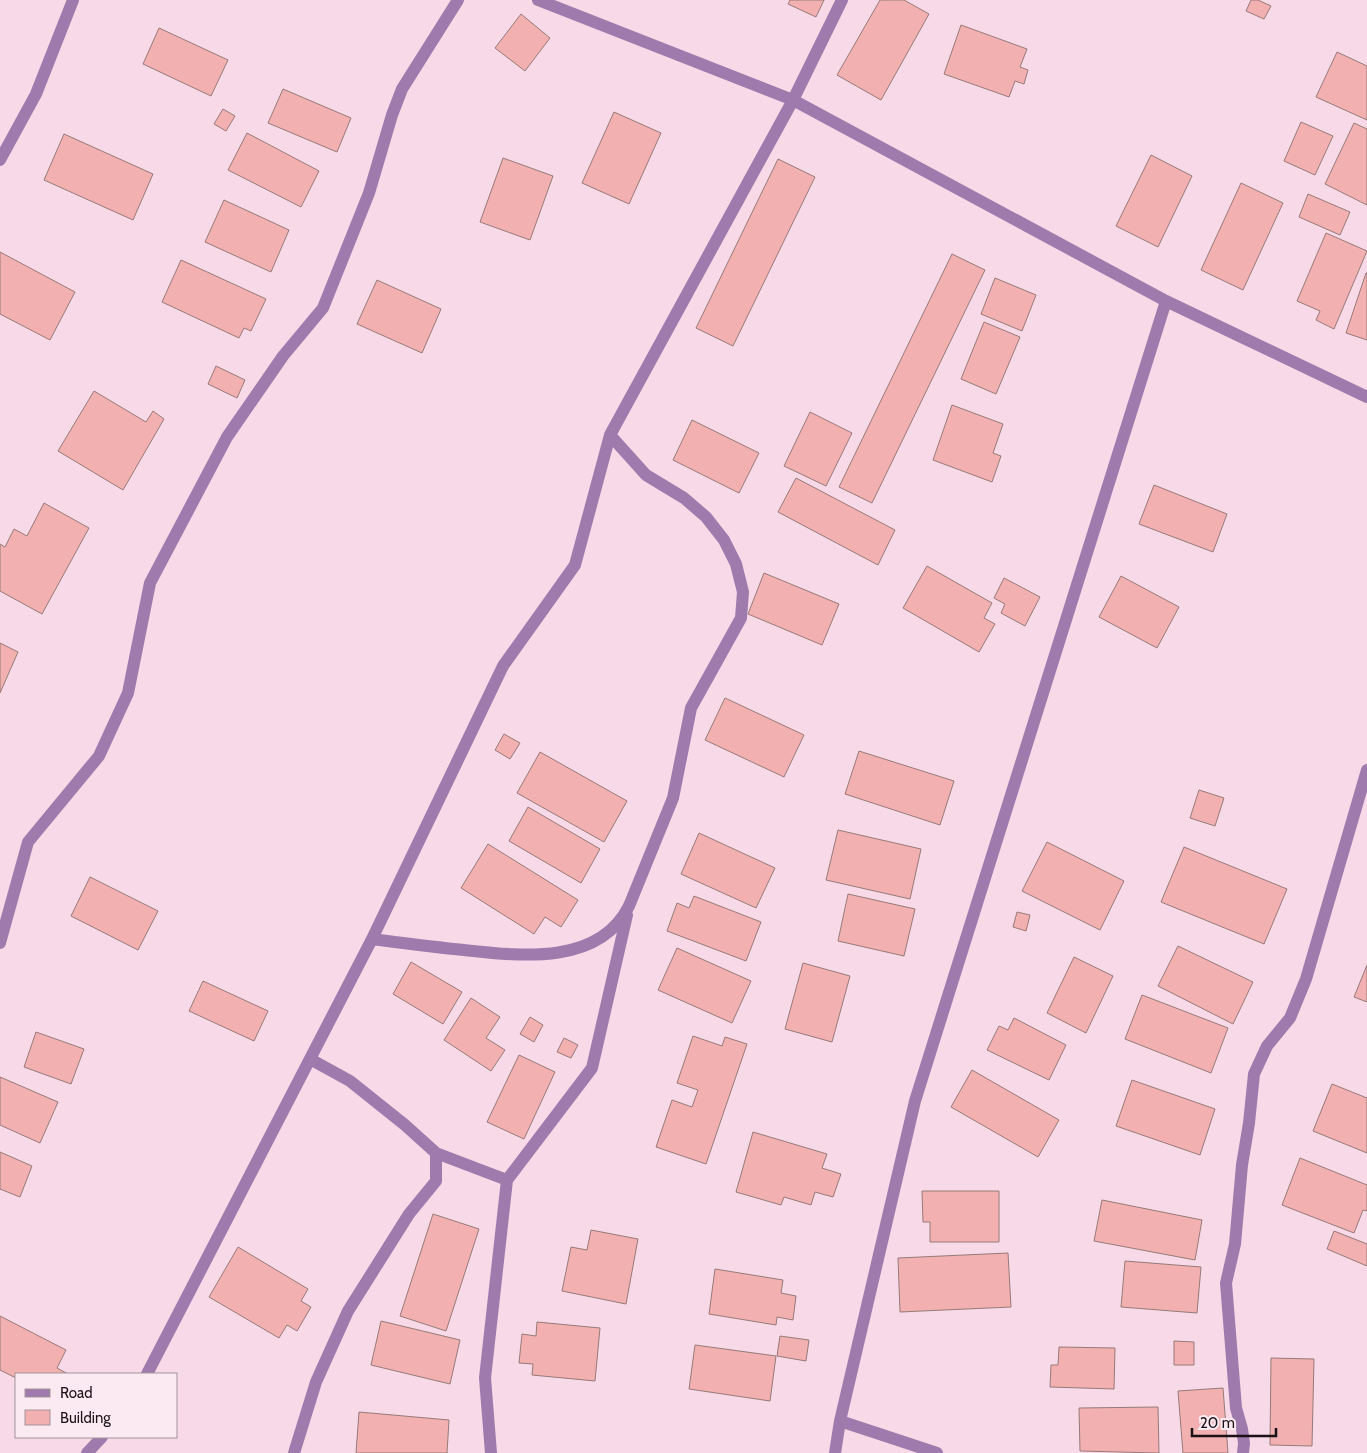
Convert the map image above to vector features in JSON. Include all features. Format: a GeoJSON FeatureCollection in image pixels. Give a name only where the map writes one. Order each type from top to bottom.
{"type":"FeatureCollection","features":[{"type":"Feature","properties":{"kind":"street"},"geometry":{"type":"LineString","coordinates":[[0,160],[36,94],[73,0]]}},
{"type":"Feature","properties":{"kind":"street"},"geometry":{"type":"LineString","coordinates":[[0,943],[28,842],[99,756],[128,693],[150,583],[227,437],[284,356],[323,308],[369,193],[392,115],[402,89],[458,0]]}},
{"type":"Feature","properties":{"kind":"street"},"geometry":{"type":"LineString","coordinates":[[538,0],[792,100],[1166,301],[1367,397]]}},
{"type":"Feature","properties":{"kind":"street"},"geometry":{"type":"LineString","coordinates":[[148,1373],[372,939],[504,666],[575,565],[610,435],[792,100],[842,0]]}},
{"type":"Feature","properties":{"kind":"street"},"geometry":{"type":"LineString","coordinates":[[835,1453],[840,1421],[915,1102],[1166,301]]}},
{"type":"Feature","properties":{"kind":"street"},"geometry":{"type":"LineString","coordinates":[[372,939],[491,953],[551,954],[597,940],[613,929],[623,918],[629,906],[673,798],[691,708],[741,618],[743,592],[736,564],[724,540],[706,517],[684,498],[646,475],[610,435]]}},
{"type":"Feature","properties":{"kind":"street"},"geometry":{"type":"LineString","coordinates":[[1243,1453],[1242,1429],[1236,1408],[1226,1283],[1235,1244],[1242,1165],[1254,1074],[1267,1046],[1290,1018],[1306,979],[1367,770]]}},
{"type":"Feature","properties":{"kind":"street"},"geometry":{"type":"LineString","coordinates":[[491,1453],[485,1378],[507,1180],[592,1068],[629,906]]}},
{"type":"Feature","properties":{"kind":"street"},"geometry":{"type":"LineString","coordinates":[[310,1059],[350,1081],[405,1125],[436,1153],[507,1180]]}},
{"type":"Feature","properties":{"kind":"street"},"geometry":{"type":"LineString","coordinates":[[294,1453],[316,1382],[348,1311],[409,1214],[436,1182],[436,1153]]}},
{"type":"Feature","properties":{"kind":"street"},"geometry":{"type":"LineString","coordinates":[[840,1421],[937,1453]]}},
{"type":"Feature","properties":{"kind":"street"},"geometry":{"type":"LineString","coordinates":[[87,1453],[101,1438]]}},
{"type":"Feature","properties":{"kind":"building"},"geometry":{"type":"Polygon","coordinates":[[[790,0],[824,0],[816,17],[788,4],[790,0]]]}},
{"type":"Feature","properties":{"kind":"building"},"geometry":{"type":"Polygon","coordinates":[[[880,0],[904,0],[929,14],[881,100],[837,75],[880,0]]]}},
{"type":"Feature","properties":{"kind":"building"},"geometry":{"type":"Polygon","coordinates":[[[1251,0],[1258,0],[1271,6],[1264,19],[1246,11],[1251,0]]]}},
{"type":"Feature","properties":{"kind":"building"},"geometry":{"type":"Polygon","coordinates":[[[521,14],[550,38],[525,71],[495,48],[521,14]]]}},
{"type":"Feature","properties":{"kind":"building"},"geometry":{"type":"Polygon","coordinates":[[[961,25],[1027,49],[1020,67],[1028,70],[1024,84],[1015,81],[1009,97],[944,74],[961,25]]]}},
{"type":"Feature","properties":{"kind":"building"},"geometry":{"type":"Polygon","coordinates":[[[159,28],[228,60],[211,96],[143,64],[159,28]]]}},
{"type":"Feature","properties":{"kind":"building"},"geometry":{"type":"Polygon","coordinates":[[[1337,52],[1367,66],[1367,120],[1316,97],[1337,52]]]}},
{"type":"Feature","properties":{"kind":"building"},"geometry":{"type":"Polygon","coordinates":[[[283,89],[351,118],[337,152],[268,123],[283,89]]]}},
{"type":"Feature","properties":{"kind":"building"},"geometry":{"type":"Polygon","coordinates":[[[223,109],[235,116],[226,131],[214,124],[223,109]]]}},
{"type":"Feature","properties":{"kind":"building"},"geometry":{"type":"Polygon","coordinates":[[[614,112],[661,133],[629,204],[582,183],[614,112]]]}},
{"type":"Feature","properties":{"kind":"building"},"geometry":{"type":"Polygon","coordinates":[[[1301,122],[1333,136],[1315,175],[1284,161],[1301,122]]]}},
{"type":"Feature","properties":{"kind":"building"},"geometry":{"type":"Polygon","coordinates":[[[1354,123],[1367,129],[1367,205],[1325,184],[1354,123]]]}},
{"type":"Feature","properties":{"kind":"building"},"geometry":{"type":"Polygon","coordinates":[[[247,133],[319,171],[301,207],[228,170],[247,133]]]}},
{"type":"Feature","properties":{"kind":"building"},"geometry":{"type":"Polygon","coordinates":[[[64,134],[153,174],[133,220],[44,180],[64,134]]]}},
{"type":"Feature","properties":{"kind":"building"},"geometry":{"type":"Polygon","coordinates":[[[1151,155],[1192,176],[1158,247],[1116,226],[1151,155]]]}},
{"type":"Feature","properties":{"kind":"building"},"geometry":{"type":"Polygon","coordinates":[[[503,158],[553,176],[530,240],[480,222],[503,158]]]}},
{"type":"Feature","properties":{"kind":"building"},"geometry":{"type":"Polygon","coordinates":[[[778,159],[815,177],[733,346],[696,328],[778,159]]]}},
{"type":"Feature","properties":{"kind":"building"},"geometry":{"type":"Polygon","coordinates":[[[1241,183],[1283,203],[1243,290],[1201,270],[1241,183]]]}},
{"type":"Feature","properties":{"kind":"building"},"geometry":{"type":"Polygon","coordinates":[[[1308,194],[1350,212],[1340,235],[1299,217],[1308,194]]]}},
{"type":"Feature","properties":{"kind":"building"},"geometry":{"type":"Polygon","coordinates":[[[224,200],[289,230],[271,272],[205,242],[224,200]]]}},
{"type":"Feature","properties":{"kind":"building"},"geometry":{"type":"Polygon","coordinates":[[[1326,233],[1367,251],[1334,329],[1316,320],[1320,311],[1297,301],[1326,233]]]}},
{"type":"Feature","properties":{"kind":"building"},"geometry":{"type":"Polygon","coordinates":[[[0,252],[75,292],[50,340],[0,314],[0,252]]]}},
{"type":"Feature","properties":{"kind":"building"},"geometry":{"type":"Polygon","coordinates":[[[952,254],[985,270],[872,503],[839,487],[952,254]]]}},
{"type":"Feature","properties":{"kind":"building"},"geometry":{"type":"Polygon","coordinates":[[[181,260],[266,299],[251,331],[244,328],[239,338],[162,302],[181,260]]]}},
{"type":"Feature","properties":{"kind":"building"},"geometry":{"type":"Polygon","coordinates":[[[1367,273],[1367,340],[1346,333],[1367,273]]]}},
{"type":"Feature","properties":{"kind":"building"},"geometry":{"type":"Polygon","coordinates":[[[995,278],[1036,295],[1022,331],[981,314],[995,278]]]}},
{"type":"Feature","properties":{"kind":"building"},"geometry":{"type":"Polygon","coordinates":[[[377,280],[441,309],[422,353],[357,324],[377,280]]]}},
{"type":"Feature","properties":{"kind":"building"},"geometry":{"type":"Polygon","coordinates":[[[984,322],[1020,337],[996,394],[961,379],[984,322]]]}},
{"type":"Feature","properties":{"kind":"building"},"geometry":{"type":"Polygon","coordinates":[[[216,366],[245,380],[237,398],[208,384],[216,366]]]}},
{"type":"Feature","properties":{"kind":"building"},"geometry":{"type":"Polygon","coordinates":[[[94,391],[146,422],[153,411],[164,419],[123,490],[58,451],[94,391]]]}},
{"type":"Feature","properties":{"kind":"building"},"geometry":{"type":"Polygon","coordinates":[[[952,405],[1003,424],[993,453],[1001,456],[992,482],[933,460],[952,405]]]}},
{"type":"Feature","properties":{"kind":"building"},"geometry":{"type":"Polygon","coordinates":[[[810,412],[852,433],[826,486],[784,466],[810,412]]]}},
{"type":"Feature","properties":{"kind":"building"},"geometry":{"type":"Polygon","coordinates":[[[692,420],[759,453],[739,493],[673,460],[692,420]]]}},
{"type":"Feature","properties":{"kind":"building"},"geometry":{"type":"Polygon","coordinates":[[[796,478],[895,530],[878,565],[778,512],[796,478]]]}},
{"type":"Feature","properties":{"kind":"building"},"geometry":{"type":"Polygon","coordinates":[[[1154,485],[1227,514],[1213,552],[1139,524],[1154,485]]]}},
{"type":"Feature","properties":{"kind":"building"},"geometry":{"type":"Polygon","coordinates":[[[44,503],[89,528],[42,614],[0,591],[0,544],[5,547],[14,529],[27,536],[44,503]]]}},
{"type":"Feature","properties":{"kind":"building"},"geometry":{"type":"Polygon","coordinates":[[[927,566],[992,603],[984,618],[995,624],[979,652],[903,608],[927,566]]]}},
{"type":"Feature","properties":{"kind":"building"},"geometry":{"type":"Polygon","coordinates":[[[764,573],[839,604],[822,645],[748,614],[764,573]]]}},
{"type":"Feature","properties":{"kind":"building"},"geometry":{"type":"Polygon","coordinates":[[[1121,576],[1179,607],[1157,648],[1099,617],[1121,576]]]}},
{"type":"Feature","properties":{"kind":"building"},"geometry":{"type":"Polygon","coordinates":[[[1004,578],[1040,597],[1025,626],[1001,613],[1005,604],[994,598],[1004,578]]]}},
{"type":"Feature","properties":{"kind":"building"},"geometry":{"type":"Polygon","coordinates":[[[0,643],[18,652],[0,693],[0,643]]]}},
{"type":"Feature","properties":{"kind":"building"},"geometry":{"type":"Polygon","coordinates":[[[725,698],[804,735],[784,777],[705,740],[725,698]]]}},
{"type":"Feature","properties":{"kind":"building"},"geometry":{"type":"Polygon","coordinates":[[[504,734],[520,743],[510,759],[495,750],[504,734]]]}},
{"type":"Feature","properties":{"kind":"building"},"geometry":{"type":"Polygon","coordinates":[[[859,751],[954,781],[940,825],[845,794],[859,751]]]}},
{"type":"Feature","properties":{"kind":"building"},"geometry":{"type":"Polygon","coordinates":[[[540,752],[627,801],[604,842],[517,793],[540,752]]]}},
{"type":"Feature","properties":{"kind":"building"},"geometry":{"type":"Polygon","coordinates":[[[1199,790],[1224,798],[1215,826],[1190,818],[1199,790]]]}},
{"type":"Feature","properties":{"kind":"building"},"geometry":{"type":"Polygon","coordinates":[[[528,807],[600,849],[581,883],[509,841],[528,807]]]}},
{"type":"Feature","properties":{"kind":"building"},"geometry":{"type":"Polygon","coordinates":[[[838,830],[921,849],[910,899],[826,880],[838,830]]]}},
{"type":"Feature","properties":{"kind":"building"},"geometry":{"type":"Polygon","coordinates":[[[699,833],[775,868],[756,908],[681,874],[699,833]]]}},
{"type":"Feature","properties":{"kind":"building"},"geometry":{"type":"Polygon","coordinates":[[[1047,842],[1124,881],[1100,930],[1022,891],[1047,842]]]}},
{"type":"Feature","properties":{"kind":"building"},"geometry":{"type":"Polygon","coordinates":[[[488,844],[578,900],[561,927],[545,917],[534,934],[461,888],[488,844]]]}},
{"type":"Feature","properties":{"kind":"building"},"geometry":{"type":"Polygon","coordinates":[[[1184,847],[1287,889],[1264,944],[1161,902],[1184,847]]]}},
{"type":"Feature","properties":{"kind":"building"},"geometry":{"type":"Polygon","coordinates":[[[90,877],[158,911],[138,950],[71,916],[90,877]]]}},
{"type":"Feature","properties":{"kind":"building"},"geometry":{"type":"Polygon","coordinates":[[[848,894],[915,909],[904,956],[838,941],[848,894]]]}},
{"type":"Feature","properties":{"kind":"building"},"geometry":{"type":"Polygon","coordinates":[[[694,896],[761,922],[746,961],[667,931],[677,903],[689,908],[694,896]]]}},
{"type":"Feature","properties":{"kind":"building"},"geometry":{"type":"Polygon","coordinates":[[[1017,912],[1030,915],[1026,931],[1013,927],[1017,912]]]}},
{"type":"Feature","properties":{"kind":"building"},"geometry":{"type":"Polygon","coordinates":[[[1178,946],[1253,982],[1233,1024],[1158,986],[1178,946]]]}},
{"type":"Feature","properties":{"kind":"building"},"geometry":{"type":"Polygon","coordinates":[[[677,948],[751,981],[732,1023],[658,990],[677,948]]]}},
{"type":"Feature","properties":{"kind":"building"},"geometry":{"type":"Polygon","coordinates":[[[1074,957],[1113,976],[1086,1033],[1047,1013],[1074,957]]]}},
{"type":"Feature","properties":{"kind":"building"},"geometry":{"type":"Polygon","coordinates":[[[411,962],[462,992],[443,1024],[393,994],[411,962]]]}},
{"type":"Feature","properties":{"kind":"building"},"geometry":{"type":"Polygon","coordinates":[[[803,963],[850,976],[832,1042],[785,1029],[803,963]]]}},
{"type":"Feature","properties":{"kind":"building"},"geometry":{"type":"Polygon","coordinates":[[[1367,965],[1367,1002],[1354,997],[1367,965]]]}},
{"type":"Feature","properties":{"kind":"building"},"geometry":{"type":"Polygon","coordinates":[[[203,981],[268,1011],[254,1041],[189,1011],[203,981]]]}},
{"type":"Feature","properties":{"kind":"building"},"geometry":{"type":"Polygon","coordinates":[[[1142,995],[1228,1028],[1211,1073],[1125,1039],[1142,995]]]}},
{"type":"Feature","properties":{"kind":"building"},"geometry":{"type":"Polygon","coordinates":[[[471,998],[500,1017],[486,1038],[505,1050],[491,1071],[444,1040],[471,998]]]}},
{"type":"Feature","properties":{"kind":"building"},"geometry":{"type":"Polygon","coordinates":[[[530,1017],[543,1025],[534,1042],[520,1034],[530,1017]]]}},
{"type":"Feature","properties":{"kind":"building"},"geometry":{"type":"Polygon","coordinates":[[[1014,1018],[1066,1045],[1049,1080],[987,1050],[999,1026],[1008,1030],[1014,1018]]]}},
{"type":"Feature","properties":{"kind":"building"},"geometry":{"type":"Polygon","coordinates":[[[36,1032],[84,1049],[71,1084],[24,1067],[36,1032]]]}},
{"type":"Feature","properties":{"kind":"building"},"geometry":{"type":"Polygon","coordinates":[[[693,1036],[722,1046],[725,1037],[747,1044],[706,1164],[656,1147],[672,1100],[692,1107],[698,1090],[677,1083],[693,1036]]]}},
{"type":"Feature","properties":{"kind":"building"},"geometry":{"type":"Polygon","coordinates":[[[564,1038],[578,1045],[571,1058],[557,1052],[564,1038]]]}},
{"type":"Feature","properties":{"kind":"building"},"geometry":{"type":"Polygon","coordinates":[[[519,1055],[555,1072],[524,1139],[487,1122],[519,1055]]]}},
{"type":"Feature","properties":{"kind":"building"},"geometry":{"type":"Polygon","coordinates":[[[972,1070],[1059,1120],[1038,1157],[951,1107],[972,1070]]]}},
{"type":"Feature","properties":{"kind":"building"},"geometry":{"type":"Polygon","coordinates":[[[0,1077],[58,1102],[40,1143],[0,1125],[0,1077]]]}},
{"type":"Feature","properties":{"kind":"building"},"geometry":{"type":"Polygon","coordinates":[[[1132,1080],[1215,1109],[1200,1155],[1116,1126],[1132,1080]]]}},
{"type":"Feature","properties":{"kind":"building"},"geometry":{"type":"Polygon","coordinates":[[[1332,1084],[1367,1098],[1367,1153],[1313,1131],[1332,1084]]]}},
{"type":"Feature","properties":{"kind":"building"},"geometry":{"type":"Polygon","coordinates":[[[753,1132],[827,1154],[822,1168],[841,1174],[833,1197],[815,1192],[811,1205],[784,1197],[781,1205],[736,1192],[753,1132]]]}},
{"type":"Feature","properties":{"kind":"building"},"geometry":{"type":"Polygon","coordinates":[[[0,1152],[32,1166],[20,1197],[0,1189],[0,1152]]]}},
{"type":"Feature","properties":{"kind":"building"},"geometry":{"type":"Polygon","coordinates":[[[1300,1158],[1367,1185],[1367,1211],[1363,1210],[1354,1233],[1282,1205],[1300,1158]]]}},
{"type":"Feature","properties":{"kind":"building"},"geometry":{"type":"Polygon","coordinates":[[[922,1191],[999,1191],[999,1242],[930,1242],[930,1222],[923,1222],[922,1191]]]}},
{"type":"Feature","properties":{"kind":"building"},"geometry":{"type":"Polygon","coordinates":[[[1102,1200],[1202,1220],[1195,1260],[1094,1241],[1102,1200]]]}},
{"type":"Feature","properties":{"kind":"building"},"geometry":{"type":"Polygon","coordinates":[[[433,1214],[479,1229],[446,1331],[400,1316],[433,1214]]]}},
{"type":"Feature","properties":{"kind":"building"},"geometry":{"type":"Polygon","coordinates":[[[591,1230],[638,1239],[626,1304],[562,1291],[571,1247],[587,1250],[591,1230]]]}},
{"type":"Feature","properties":{"kind":"building"},"geometry":{"type":"Polygon","coordinates":[[[1334,1231],[1367,1244],[1367,1266],[1327,1249],[1334,1231]]]}},
{"type":"Feature","properties":{"kind":"building"},"geometry":{"type":"Polygon","coordinates":[[[238,1247],[308,1289],[301,1301],[311,1307],[297,1331],[287,1325],[279,1338],[209,1297],[238,1247]]]}},
{"type":"Feature","properties":{"kind":"building"},"geometry":{"type":"Polygon","coordinates":[[[1008,1253],[1011,1307],[900,1312],[898,1258],[1008,1253]]]}},
{"type":"Feature","properties":{"kind":"building"},"geometry":{"type":"Polygon","coordinates":[[[1125,1261],[1201,1267],[1197,1313],[1121,1307],[1125,1261]]]}},
{"type":"Feature","properties":{"kind":"building"},"geometry":{"type":"Polygon","coordinates":[[[715,1269],[783,1280],[781,1293],[796,1296],[793,1320],[777,1317],[776,1325],[709,1314],[715,1269]]]}},
{"type":"Feature","properties":{"kind":"building"},"geometry":{"type":"Polygon","coordinates":[[[0,1316],[66,1350],[57,1368],[66,1373],[15,1373],[15,1378],[0,1370],[0,1316]]]}},
{"type":"Feature","properties":{"kind":"building"},"geometry":{"type":"Polygon","coordinates":[[[381,1321],[460,1340],[450,1384],[371,1365],[381,1321]]]}},
{"type":"Feature","properties":{"kind":"building"},"geometry":{"type":"Polygon","coordinates":[[[537,1322],[600,1328],[595,1381],[532,1375],[533,1364],[519,1363],[522,1334],[536,1336],[537,1322]]]}},
{"type":"Feature","properties":{"kind":"building"},"geometry":{"type":"Polygon","coordinates":[[[780,1336],[809,1340],[806,1361],[777,1356],[780,1336]]]}},
{"type":"Feature","properties":{"kind":"building"},"geometry":{"type":"Polygon","coordinates":[[[1174,1341],[1194,1342],[1194,1365],[1174,1365],[1174,1341]]]}},
{"type":"Feature","properties":{"kind":"building"},"geometry":{"type":"Polygon","coordinates":[[[695,1345],[776,1356],[770,1401],[689,1389],[695,1345]]]}},
{"type":"Feature","properties":{"kind":"building"},"geometry":{"type":"Polygon","coordinates":[[[1059,1347],[1115,1348],[1114,1389],[1050,1387],[1051,1365],[1058,1365],[1059,1347]]]}},
{"type":"Feature","properties":{"kind":"building"},"geometry":{"type":"Polygon","coordinates":[[[1271,1358],[1314,1359],[1312,1446],[1270,1445],[1271,1358]]]}},
{"type":"Feature","properties":{"kind":"building"},"geometry":{"type":"Polygon","coordinates":[[[1223,1388],[1228,1453],[1183,1453],[1178,1391],[1223,1388]]]}},
{"type":"Feature","properties":{"kind":"building"},"geometry":{"type":"Polygon","coordinates":[[[1158,1407],[1159,1453],[1080,1451],[1079,1408],[1158,1407]]]}},
{"type":"Feature","properties":{"kind":"building"},"geometry":{"type":"Polygon","coordinates":[[[359,1412],[449,1420],[447,1453],[356,1453],[359,1412]]]}}]}
